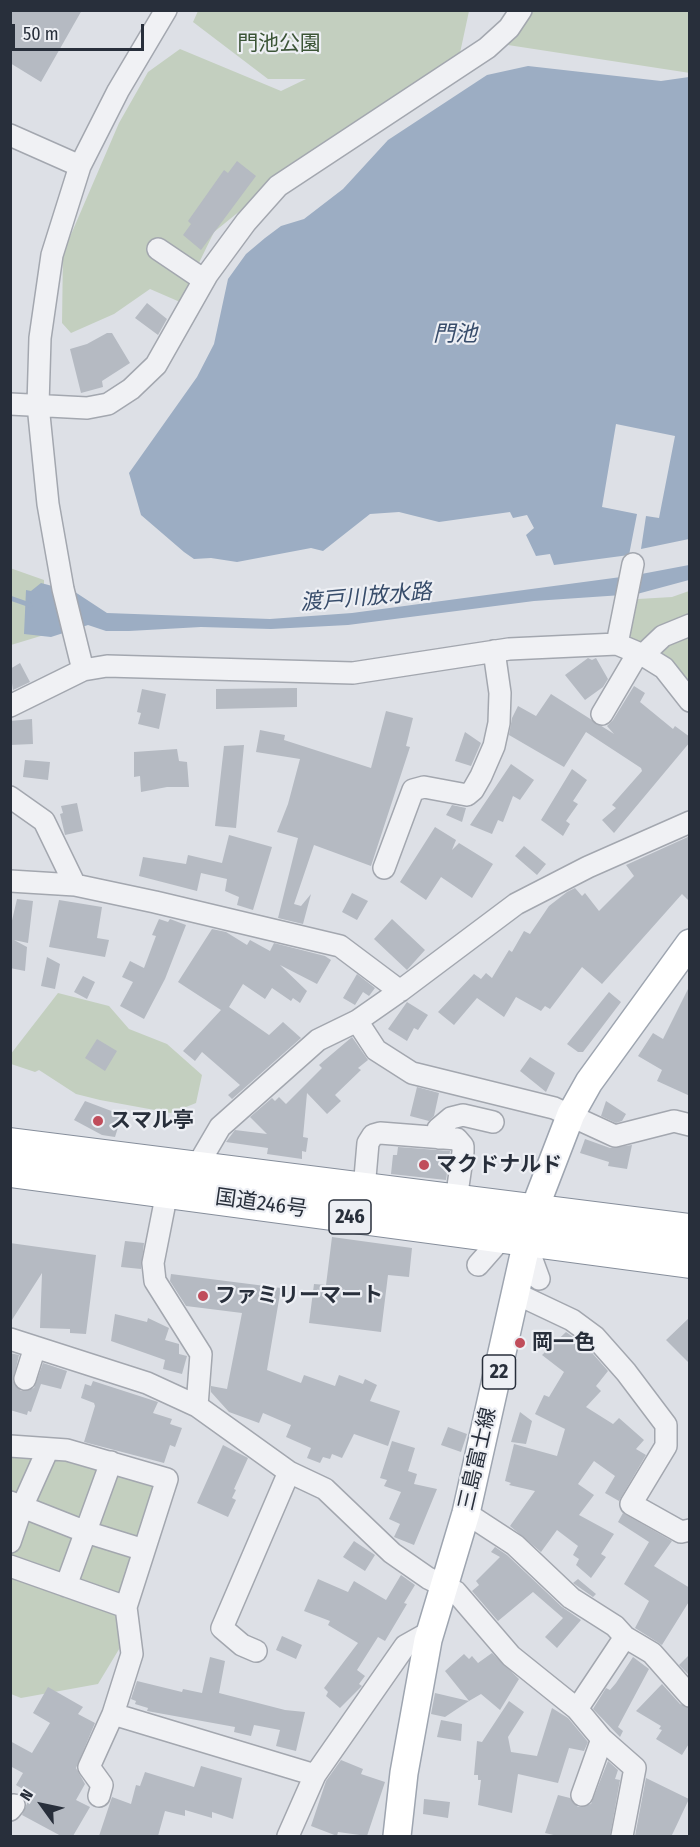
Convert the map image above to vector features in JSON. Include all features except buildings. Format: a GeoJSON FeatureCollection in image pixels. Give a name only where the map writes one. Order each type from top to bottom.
{"type":"FeatureCollection","features":[{"type":"Feature","properties":{"kind":"highway","name":"国道246号"},"geometry":{"type":"LineString","coordinates":[[10,1144],[456,1200],[523,1229],[686,1268]]}},
{"type":"Feature","properties":{"kind":"highway","name":"国道246号"},"geometry":{"type":"LineString","coordinates":[[10,1171],[166,1192],[523,1229],[690,1230]]}},
{"type":"Feature","properties":{"kind":"main road","name":"三島富士線"},"geometry":{"type":"LineString","coordinates":[[397,1836],[404,1773],[430,1632],[466,1513],[517,1294],[523,1229],[571,1114],[612,1048],[690,943]]}},
{"type":"Feature","properties":{"kind":"street"},"geometry":{"type":"LineString","coordinates":[[83,670],[63,589],[48,504],[38,405],[40,338],[52,255],[80,166],[118,91],[166,10]]}},
{"type":"Feature","properties":{"kind":"street"},"geometry":{"type":"LineString","coordinates":[[10,404],[87,408],[108,404],[131,388],[246,222],[278,186],[487,48],[509,28],[521,10]]}},
{"type":"Feature","properties":{"kind":"street"},"geometry":{"type":"LineString","coordinates":[[10,135],[80,166]]}},
{"type":"Feature","properties":{"kind":"street"},"geometry":{"type":"LineString","coordinates":[[158,249],[204,280]]}},
{"type":"Feature","properties":{"kind":"street"},"geometry":{"type":"LineString","coordinates":[[617,644],[626,611],[633,564]]}},
{"type":"Feature","properties":{"kind":"street"},"geometry":{"type":"LineString","coordinates":[[602,714],[641,654],[663,636],[690,624]]}},
{"type":"Feature","properties":{"kind":"street"},"geometry":{"type":"LineString","coordinates":[[10,706],[83,670],[107,666],[353,673],[494,651],[617,644],[641,654],[664,668],[690,701]]}},
{"type":"Feature","properties":{"kind":"street"},"geometry":{"type":"LineString","coordinates":[[384,868],[413,790],[424,787],[466,795],[473,790],[481,777],[494,746],[499,723],[500,693],[494,651]]}},
{"type":"Feature","properties":{"kind":"street"},"geometry":{"type":"LineString","coordinates":[[10,797],[44,821],[75,885]]}},
{"type":"Feature","properties":{"kind":"street"},"geometry":{"type":"LineString","coordinates":[[196,1168],[220,1127],[318,1040],[357,1021],[516,904],[588,867],[690,822]]}},
{"type":"Feature","properties":{"kind":"street"},"geometry":{"type":"LineString","coordinates":[[10,881],[75,885],[340,946],[400,991]]}},
{"type":"Feature","properties":{"kind":"street"},"geometry":{"type":"LineString","coordinates":[[357,1021],[376,1050],[412,1073],[571,1114],[615,1136],[674,1121],[690,1125]]}},
{"type":"Feature","properties":{"kind":"street"},"geometry":{"type":"LineString","coordinates":[[439,1138],[438,1129],[451,1118],[463,1115],[493,1122]]}},
{"type":"Feature","properties":{"kind":"street"},"geometry":{"type":"LineString","coordinates":[[364,1189],[368,1143],[373,1135],[380,1133],[457,1139],[463,1146],[456,1200]]}},
{"type":"Feature","properties":{"kind":"street"},"geometry":{"type":"LineString","coordinates":[[166,1192],[153,1263],[155,1281],[201,1354],[197,1406]]}},
{"type":"Feature","properties":{"kind":"street"},"geometry":{"type":"LineString","coordinates":[[478,1265],[523,1229],[539,1279]]}},
{"type":"Feature","properties":{"kind":"street"},"geometry":{"type":"LineString","coordinates":[[517,1294],[572,1320],[595,1337],[626,1372],[666,1425],[666,1446],[631,1504],[681,1532],[690,1530]]}},
{"type":"Feature","properties":{"kind":"street"},"geometry":{"type":"LineString","coordinates":[[10,1339],[147,1383],[197,1406],[289,1472],[325,1489],[392,1553],[428,1578],[456,1592],[511,1656],[577,1709],[602,1738],[635,1768],[622,1836]]}},
{"type":"Feature","properties":{"kind":"street"},"geometry":{"type":"LineString","coordinates":[[25,1379],[35,1347]]}},
{"type":"Feature","properties":{"kind":"street"},"geometry":{"type":"LineString","coordinates":[[10,1446],[67,1450],[167,1479],[126,1607],[132,1654],[113,1714],[89,1767],[102,1785],[99,1796]]}},
{"type":"Feature","properties":{"kind":"street"},"geometry":{"type":"LineString","coordinates":[[10,1542],[16,1505],[48,1449]]}},
{"type":"Feature","properties":{"kind":"street"},"geometry":{"type":"LineString","coordinates":[[66,1586],[111,1462]]}},
{"type":"Feature","properties":{"kind":"street"},"geometry":{"type":"LineString","coordinates":[[256,1651],[242,1645],[222,1628],[289,1472]]}},
{"type":"Feature","properties":{"kind":"street"},"geometry":{"type":"LineString","coordinates":[[16,1505],[86,1532],[144,1550]]}},
{"type":"Feature","properties":{"kind":"street"},"geometry":{"type":"LineString","coordinates":[[466,1513],[515,1545],[571,1598],[615,1626],[625,1637],[652,1653],[690,1696]]}},
{"type":"Feature","properties":{"kind":"street"},"geometry":{"type":"LineString","coordinates":[[10,1566],[126,1607]]}},
{"type":"Feature","properties":{"kind":"street"},"geometry":{"type":"LineString","coordinates":[[288,1836],[315,1775],[405,1646],[430,1632]]}},
{"type":"Feature","properties":{"kind":"street"},"geometry":{"type":"LineString","coordinates":[[577,1709],[625,1637]]}},
{"type":"Feature","properties":{"kind":"street"},"geometry":{"type":"LineString","coordinates":[[113,1714],[315,1775]]}},
{"type":"Feature","properties":{"kind":"street"},"geometry":{"type":"LineString","coordinates":[[582,1795],[602,1738]]}},
{"type":"Feature","properties":{"kind":"green space","name":"門池公園"},"geometry":{"type":"Polygon","coordinates":[[[198,11],[469,11],[460,53],[294,167],[214,232],[180,302],[150,289],[114,314],[71,333],[62,323],[63,253],[119,123],[148,72],[180,49],[281,91],[306,79],[268,79],[193,22],[198,11]]]}},
{"type":"Feature","properties":{"kind":"green space"},"geometry":{"type":"Polygon","coordinates":[[[532,11],[689,11],[690,73],[508,45],[532,11]]]}},
{"type":"Feature","properties":{"kind":"green space"},"geometry":{"type":"Polygon","coordinates":[[[10,568],[44,580],[44,635],[11,645],[10,568]]]}},
{"type":"Feature","properties":{"kind":"green space"},"geometry":{"type":"Polygon","coordinates":[[[689,591],[689,701],[626,644],[629,611],[638,599],[672,597],[689,591]]]}},
{"type":"Feature","properties":{"kind":"green space"},"geometry":{"type":"Polygon","coordinates":[[[58,993],[109,1006],[129,1029],[167,1044],[202,1075],[196,1103],[171,1113],[100,1100],[76,1094],[39,1070],[35,1072],[11,1064],[10,1055],[58,993]]]}},
{"type":"Feature","properties":{"kind":"green space"},"geometry":{"type":"Polygon","coordinates":[[[11,1452],[57,1453],[163,1485],[120,1613],[136,1621],[98,1684],[21,1698],[11,1694],[11,1452]]]}},
{"type":"Feature","properties":{"kind":"water","name":"門池"},"geometry":{"type":"Polygon","coordinates":[[[528,66],[661,81],[689,77],[689,539],[641,549],[646,516],[659,518],[675,436],[616,424],[602,507],[637,514],[629,555],[554,565],[550,554],[536,556],[526,535],[534,528],[527,515],[513,518],[510,512],[439,522],[399,512],[370,514],[323,551],[311,548],[237,562],[211,558],[194,559],[141,515],[129,473],[197,377],[214,344],[228,279],[246,254],[265,238],[281,226],[304,219],[343,189],[388,140],[487,75],[528,66]]]}},
{"type":"Feature","properties":{"kind":"water"},"geometry":{"type":"Polygon","coordinates":[[[689,565],[689,580],[637,594],[534,601],[348,625],[271,629],[201,627],[106,631],[88,625],[51,637],[24,634],[26,590],[31,591],[41,583],[75,592],[107,613],[270,619],[352,613],[636,575],[689,565]]]}},
{"type":"Feature","properties":{"kind":"waterway"},"geometry":{"type":"LineString","coordinates":[[10,598],[30,605]]}},
{"type":"Feature","properties":{"kind":"place","name":"スマル亭"},"geometry":{"type":"Point","coordinates":[98,1121]}},
{"type":"Feature","properties":{"kind":"place","name":"マクドナルド"},"geometry":{"type":"Point","coordinates":[424,1165]}},
{"type":"Feature","properties":{"kind":"place","name":"ファミリーマート"},"geometry":{"type":"Point","coordinates":[203,1296]}},
{"type":"Feature","properties":{"kind":"place","name":"岡一色"},"geometry":{"type":"Point","coordinates":[520,1343]}},
{"type":"Feature","properties":{"kind":"water label","name":"渡戸川放水路"},"geometry":{"type":"Point","coordinates":[366,598]}}]}
